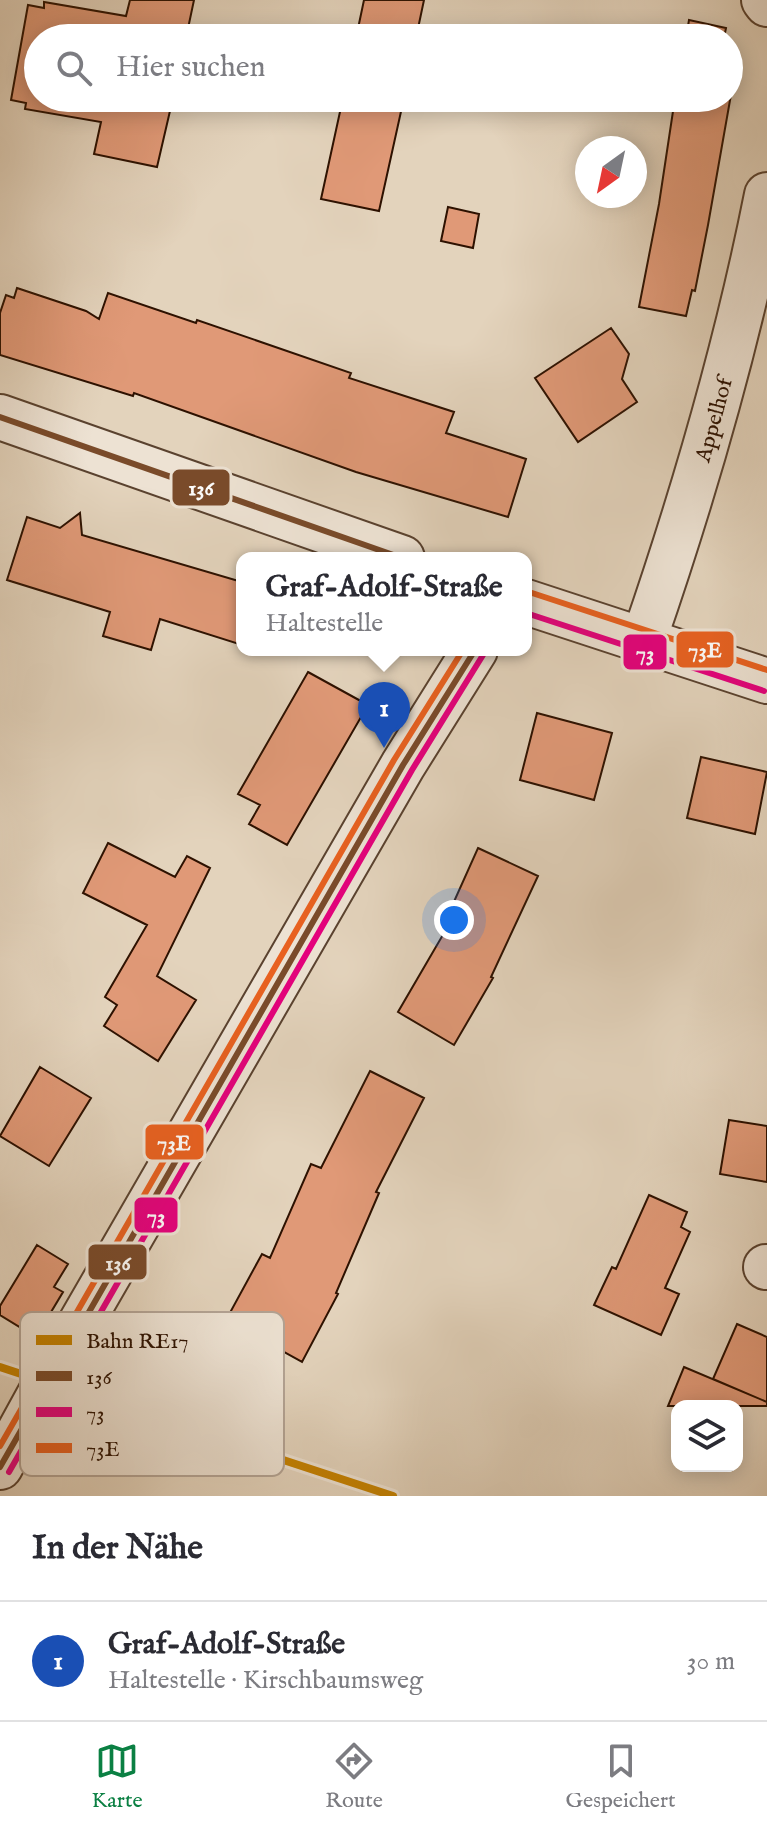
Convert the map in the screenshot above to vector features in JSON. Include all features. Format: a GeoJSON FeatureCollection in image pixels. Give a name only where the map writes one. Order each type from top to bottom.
{"type":"FeatureCollection","features":[{"type":"Feature","properties":{"kind":"street","name":"Appelhof"},"geometry":{"type":"LineString","coordinates":[[644,639],[701,464],[731,358],[767,195]]}},
{"type":"Feature","properties":{"kind":"street"},"geometry":{"type":"LineString","coordinates":[[0,417],[385,552]]}},
{"type":"Feature","properties":{"kind":"street"},"geometry":{"type":"LineString","coordinates":[[532,604],[767,681]]}},
{"type":"Feature","properties":{"kind":"street"},"geometry":{"type":"LineString","coordinates":[[87,1312],[403,765],[471,656]]}},
{"type":"Feature","properties":{"kind":"street"},"geometry":{"type":"LineString","coordinates":[[0,1467],[20,1431]]}},
{"type":"Feature","properties":{"kind":"building"},"geometry":{"type":"Polygon","coordinates":[[[130,0],[194,0],[189,24],[25,24],[28,5],[44,8],[44,2],[126,16],[130,0]]]}},
{"type":"Feature","properties":{"kind":"building"},"geometry":{"type":"Polygon","coordinates":[[[364,0],[424,0],[419,24],[359,24],[364,0]]]}},
{"type":"Feature","properties":{"kind":"building"},"geometry":{"type":"Polygon","coordinates":[[[24,27],[24,103],[11,100],[24,27]]]}},
{"type":"Feature","properties":{"kind":"building"},"geometry":{"type":"Polygon","coordinates":[[[43,112],[170,112],[157,167],[94,154],[101,122],[43,112]]]}},
{"type":"Feature","properties":{"kind":"building"},"geometry":{"type":"Polygon","coordinates":[[[340,112],[401,112],[379,211],[321,199],[340,112]]]}},
{"type":"Feature","properties":{"kind":"building"},"geometry":{"type":"Polygon","coordinates":[[[673,112],[728,112],[695,291],[692,290],[686,316],[639,307],[673,112]]]}},
{"type":"Feature","properties":{"kind":"building"},"geometry":{"type":"Polygon","coordinates":[[[448,207],[479,214],[473,248],[441,241],[448,207]]]}},
{"type":"Feature","properties":{"kind":"building"},"geometry":{"type":"Polygon","coordinates":[[[17,288],[86,311],[99,319],[108,293],[196,323],[197,320],[351,373],[349,378],[454,412],[446,433],[526,459],[508,517],[356,472],[134,393],[133,396],[0,355],[0,313],[6,295],[14,298],[17,288]]]}},
{"type":"Feature","properties":{"kind":"building"},"geometry":{"type":"Polygon","coordinates":[[[611,328],[629,354],[622,379],[637,402],[578,442],[535,378],[611,328]]]}},
{"type":"Feature","properties":{"kind":"building"},"geometry":{"type":"Polygon","coordinates":[[[80,513],[82,535],[236,580],[236,643],[160,619],[151,650],[103,636],[110,612],[7,580],[27,517],[60,528],[80,513]]]}},
{"type":"Feature","properties":{"kind":"building"},"geometry":{"type":"Polygon","coordinates":[[[308,672],[368,705],[287,845],[249,824],[260,805],[238,794],[308,672]]]}},
{"type":"Feature","properties":{"kind":"building"},"geometry":{"type":"Polygon","coordinates":[[[537,713],[612,733],[594,800],[520,780],[537,713]]]}},
{"type":"Feature","properties":{"kind":"building"},"geometry":{"type":"Polygon","coordinates":[[[701,757],[767,772],[755,834],[687,818],[701,757]]]}},
{"type":"Feature","properties":{"kind":"building"},"geometry":{"type":"Polygon","coordinates":[[[108,843],[175,877],[187,856],[210,868],[157,976],[196,1000],[158,1061],[104,1026],[117,1005],[105,997],[147,925],[83,893],[108,843]]]}},
{"type":"Feature","properties":{"kind":"building"},"geometry":{"type":"Polygon","coordinates":[[[478,848],[538,876],[493,978],[454,1045],[398,1012],[458,909],[452,906],[478,848]]]}},
{"type":"Feature","properties":{"kind":"building"},"geometry":{"type":"Polygon","coordinates":[[[40,1067],[91,1098],[49,1166],[0,1136],[40,1067]]]}},
{"type":"Feature","properties":{"kind":"building"},"geometry":{"type":"Polygon","coordinates":[[[370,1071],[424,1098],[376,1192],[379,1193],[338,1294],[302,1362],[284,1352],[284,1312],[230,1312],[262,1254],[270,1258],[311,1164],[321,1168],[370,1071]]]}},
{"type":"Feature","properties":{"kind":"building"},"geometry":{"type":"Polygon","coordinates":[[[729,1120],[767,1126],[767,1182],[720,1174],[729,1120]]]}},
{"type":"Feature","properties":{"kind":"building"},"geometry":{"type":"Polygon","coordinates":[[[649,1195],[687,1212],[681,1227],[690,1232],[665,1288],[679,1294],[661,1335],[594,1305],[612,1267],[616,1269],[649,1195]]]}},
{"type":"Feature","properties":{"kind":"building"},"geometry":{"type":"Polygon","coordinates":[[[37,1245],[68,1264],[54,1287],[63,1292],[51,1312],[20,1312],[20,1327],[0,1315],[0,1306],[37,1245]]]}},
{"type":"Feature","properties":{"kind":"building"},"geometry":{"type":"Polygon","coordinates":[[[737,1324],[767,1337],[767,1402],[713,1379],[737,1324]]]}},
{"type":"Feature","properties":{"kind":"building"},"geometry":{"type":"Polygon","coordinates":[[[684,1367],[767,1402],[767,1406],[743,1406],[743,1400],[671,1400],[671,1406],[668,1406],[684,1367]]]}},
{"type":"Feature","properties":{"kind":"rail line","name":"RE17"},"geometry":{"type":"LineString","coordinates":[[0,1367],[20,1374]]}},
{"type":"Feature","properties":{"kind":"rail line","name":"RE17"},"geometry":{"type":"LineString","coordinates":[[284,1460],[393,1496]]}},
{"type":"Feature","properties":{"kind":"transit line","name":"136"},"geometry":{"type":"LineString","coordinates":[[0,417],[385,552]]}},
{"type":"Feature","properties":{"kind":"transit line","name":"73E"},"geometry":{"type":"LineString","coordinates":[[532,593],[767,670]]}},
{"type":"Feature","properties":{"kind":"transit line","name":"73"},"geometry":{"type":"LineString","coordinates":[[532,615],[764,691]]}},
{"type":"Feature","properties":{"kind":"transit line","name":"73E"},"geometry":{"type":"LineString","coordinates":[[77,1312],[394,760],[459,656]]}},
{"type":"Feature","properties":{"kind":"transit line","name":"136"},"geometry":{"type":"LineString","coordinates":[[89,1312],[403,765],[471,656]]}},
{"type":"Feature","properties":{"kind":"transit line","name":"73"},"geometry":{"type":"LineString","coordinates":[[101,1312],[412,770],[482,656]]}},
{"type":"Feature","properties":{"kind":"transit line","name":"73E"},"geometry":{"type":"LineString","coordinates":[[0,1446],[20,1411]]}},
{"type":"Feature","properties":{"kind":"transit line","name":"136"},"geometry":{"type":"LineString","coordinates":[[0,1467],[20,1432]]}},
{"type":"Feature","properties":{"kind":"transit line","name":"73"},"geometry":{"type":"LineString","coordinates":[[9,1472],[20,1453]]}},
{"type":"Feature","properties":{"kind":"place","name":"Graf-Adolf-Straße"},"geometry":{"type":"Point","coordinates":[384,748]}}]}
